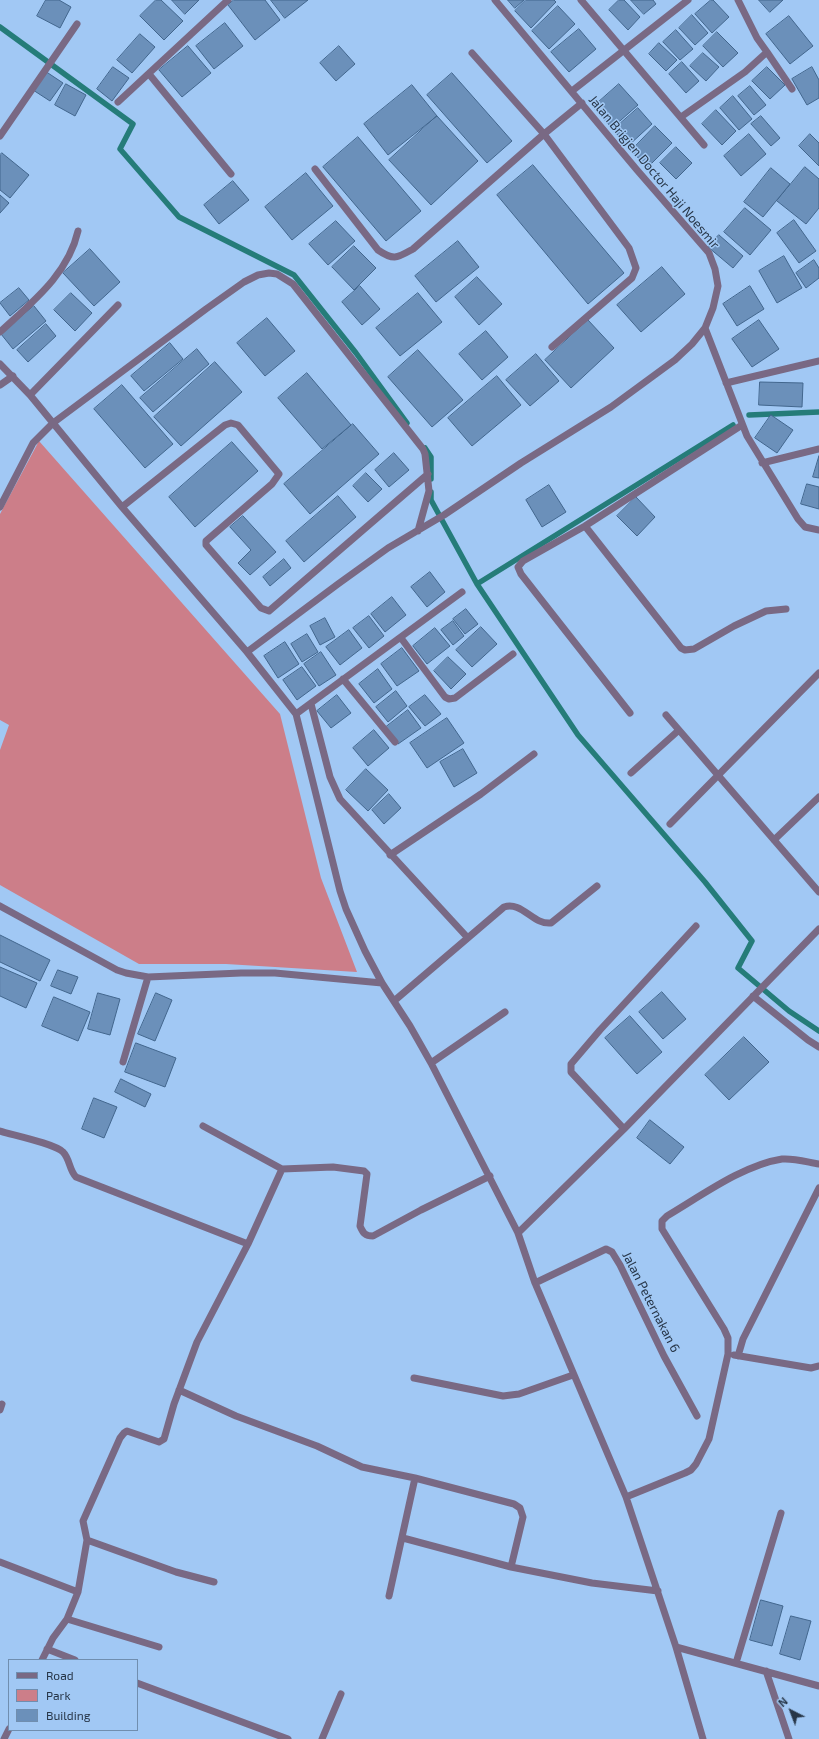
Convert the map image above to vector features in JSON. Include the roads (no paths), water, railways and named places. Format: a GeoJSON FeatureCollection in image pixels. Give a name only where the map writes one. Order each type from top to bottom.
{"type":"FeatureCollection","features":[{"type":"Feature","properties":{"kind":"street"},"geometry":{"type":"LineString","coordinates":[[118,102],[228,0]]}},
{"type":"Feature","properties":{"kind":"street","name":"Jalan Brigjen Doctor Haji Noesmir"},"geometry":{"type":"LineString","coordinates":[[247,652],[388,548],[441,517],[521,463],[611,407],[675,360],[692,344],[705,328],[713,308],[718,286],[715,269],[709,253],[637,170],[495,0]]}},
{"type":"Feature","properties":{"kind":"street"},"geometry":{"type":"LineString","coordinates":[[582,0],[704,145]]}},
{"type":"Feature","properties":{"kind":"street"},"geometry":{"type":"LineString","coordinates":[[572,91],[625,51],[688,0]]}},
{"type":"Feature","properties":{"kind":"street"},"geometry":{"type":"LineString","coordinates":[[738,0],[757,38],[792,90]]}},
{"type":"Feature","properties":{"kind":"street"},"geometry":{"type":"LineString","coordinates":[[0,136],[78,24]]}},
{"type":"Feature","properties":{"kind":"street"},"geometry":{"type":"LineString","coordinates":[[681,117],[744,72],[767,52]]}},
{"type":"Feature","properties":{"kind":"street"},"geometry":{"type":"LineString","coordinates":[[472,53],[544,134],[629,248],[636,268],[632,278],[552,346]]}},
{"type":"Feature","properties":{"kind":"street"},"geometry":{"type":"LineString","coordinates":[[149,74],[231,174]]}},
{"type":"Feature","properties":{"kind":"street"},"geometry":{"type":"LineString","coordinates":[[315,169],[378,250],[389,257],[400,257],[413,249],[544,134],[582,103]]}},
{"type":"Feature","properties":{"kind":"street"},"geometry":{"type":"LineString","coordinates":[[0,332],[53,281],[69,257],[76,242],[78,231]]}},
{"type":"Feature","properties":{"kind":"street"},"geometry":{"type":"LineString","coordinates":[[0,507],[33,443],[53,423],[244,282],[258,274],[277,274],[293,284],[419,444],[425,454],[429,491],[418,530]]}},
{"type":"Feature","properties":{"kind":"street"},"geometry":{"type":"LineString","coordinates":[[30,395],[118,305]]}},
{"type":"Feature","properties":{"kind":"street"},"geometry":{"type":"LineString","coordinates":[[705,328],[742,425],[762,463],[798,519],[805,527],[819,530]]}},
{"type":"Feature","properties":{"kind":"street"},"geometry":{"type":"LineString","coordinates":[[726,383],[819,361]]}},
{"type":"Feature","properties":{"kind":"street"},"geometry":{"type":"LineString","coordinates":[[0,364],[30,395],[122,507],[247,652],[296,714],[340,891],[346,909],[365,951],[382,983],[431,1063],[490,1176],[518,1234],[535,1283],[626,1497],[676,1647],[703,1739]]}},
{"type":"Feature","properties":{"kind":"street"},"geometry":{"type":"LineString","coordinates":[[0,385],[13,376]]}},
{"type":"Feature","properties":{"kind":"street"},"geometry":{"type":"LineString","coordinates":[[122,507],[225,425],[231,423],[238,425],[279,474],[272,484],[206,541],[206,545],[261,608],[268,611],[428,474]]}},
{"type":"Feature","properties":{"kind":"street"},"geometry":{"type":"LineString","coordinates":[[630,713],[519,570],[519,564],[585,526],[742,425]]}},
{"type":"Feature","properties":{"kind":"street"},"geometry":{"type":"LineString","coordinates":[[762,463],[819,448]]}},
{"type":"Feature","properties":{"kind":"street"},"geometry":{"type":"LineString","coordinates":[[585,526],[681,648],[689,650],[694,648],[734,626],[766,611],[786,609]]}},
{"type":"Feature","properties":{"kind":"street"},"geometry":{"type":"LineString","coordinates":[[296,714],[462,592]]}},
{"type":"Feature","properties":{"kind":"street"},"geometry":{"type":"LineString","coordinates":[[401,638],[445,696],[449,699],[455,698],[513,654]]}},
{"type":"Feature","properties":{"kind":"street"},"geometry":{"type":"LineString","coordinates":[[670,824],[819,673]]}},
{"type":"Feature","properties":{"kind":"street"},"geometry":{"type":"LineString","coordinates":[[343,679],[395,742]]}},
{"type":"Feature","properties":{"kind":"street"},"geometry":{"type":"LineString","coordinates":[[311,704],[330,777],[340,799],[467,937]]}},
{"type":"Feature","properties":{"kind":"street"},"geometry":{"type":"LineString","coordinates":[[666,715],[819,892]]}},
{"type":"Feature","properties":{"kind":"street"},"geometry":{"type":"LineString","coordinates":[[631,773],[679,730]]}},
{"type":"Feature","properties":{"kind":"street"},"geometry":{"type":"LineString","coordinates":[[390,855],[480,794],[534,754]]}},
{"type":"Feature","properties":{"kind":"street"},"geometry":{"type":"LineString","coordinates":[[774,840],[819,797]]}},
{"type":"Feature","properties":{"kind":"street"},"geometry":{"type":"LineString","coordinates":[[394,1001],[467,937],[504,907],[514,905],[540,921],[551,923],[597,886]]}},
{"type":"Feature","properties":{"kind":"street"},"geometry":{"type":"LineString","coordinates":[[0,906],[117,970],[126,973],[148,977],[275,973],[382,983]]}},
{"type":"Feature","properties":{"kind":"street"},"geometry":{"type":"LineString","coordinates":[[624,1129],[571,1072],[571,1064],[600,1030],[696,926]]}},
{"type":"Feature","properties":{"kind":"street"},"geometry":{"type":"LineString","coordinates":[[518,1234],[624,1129],[819,929]]}},
{"type":"Feature","properties":{"kind":"street"},"geometry":{"type":"LineString","coordinates":[[123,1062],[148,977]]}},
{"type":"Feature","properties":{"kind":"street"},"geometry":{"type":"LineString","coordinates":[[755,994],[808,1040],[819,1047]]}},
{"type":"Feature","properties":{"kind":"street"},"geometry":{"type":"LineString","coordinates":[[431,1063],[505,1012]]}},
{"type":"Feature","properties":{"kind":"street"},"geometry":{"type":"LineString","coordinates":[[203,1126],[282,1168],[360,1169],[366,1172],[367,1174],[360,1226],[362,1231],[369,1236],[373,1236],[421,1210],[490,1176]]}},
{"type":"Feature","properties":{"kind":"street"},"geometry":{"type":"LineString","coordinates":[[0,1131],[58,1148],[66,1156],[71,1170],[76,1176],[248,1244]]}},
{"type":"Feature","properties":{"kind":"street"},"geometry":{"type":"LineString","coordinates":[[626,1497],[685,1473],[691,1470],[696,1464],[709,1439],[728,1354],[728,1338],[724,1329],[662,1229],[662,1221],[680,1208],[754,1166],[783,1159],[819,1164]]}},
{"type":"Feature","properties":{"kind":"street"},"geometry":{"type":"LineString","coordinates":[[42,1659],[66,1619],[78,1592],[87,1540],[83,1521],[122,1434],[127,1431],[159,1442],[163,1441],[179,1390],[197,1342],[248,1244],[282,1168]]}},
{"type":"Feature","properties":{"kind":"street"},"geometry":{"type":"LineString","coordinates":[[738,1356],[743,1339],[819,1188]]}},
{"type":"Feature","properties":{"kind":"street","name":"Jalan Peternakan 6"},"geometry":{"type":"LineString","coordinates":[[535,1283],[606,1249],[612,1252],[620,1265],[664,1356],[697,1416]]}},
{"type":"Feature","properties":{"kind":"street"},"geometry":{"type":"LineString","coordinates":[[728,1354],[811,1368],[819,1366]]}},
{"type":"Feature","properties":{"kind":"street"},"geometry":{"type":"LineString","coordinates":[[414,1378],[503,1396],[519,1394],[573,1375]]}},
{"type":"Feature","properties":{"kind":"street"},"geometry":{"type":"LineString","coordinates":[[179,1390],[236,1416],[297,1437],[362,1467],[415,1478],[517,1505],[523,1517],[512,1568]]}},
{"type":"Feature","properties":{"kind":"street"},"geometry":{"type":"LineString","coordinates":[[389,1596],[415,1478]]}},
{"type":"Feature","properties":{"kind":"street"},"geometry":{"type":"LineString","coordinates":[[736,1663],[781,1513]]}},
{"type":"Feature","properties":{"kind":"street"},"geometry":{"type":"LineString","coordinates":[[403,1538],[512,1568],[592,1583],[658,1591]]}},
{"type":"Feature","properties":{"kind":"street"},"geometry":{"type":"LineString","coordinates":[[87,1540],[176,1572],[214,1582]]}},
{"type":"Feature","properties":{"kind":"street"},"geometry":{"type":"LineString","coordinates":[[0,1562],[78,1592]]}},
{"type":"Feature","properties":{"kind":"street"},"geometry":{"type":"LineString","coordinates":[[66,1619],[159,1647]]}},
{"type":"Feature","properties":{"kind":"street"},"geometry":{"type":"LineString","coordinates":[[676,1647],[819,1686]]}},
{"type":"Feature","properties":{"kind":"street"},"geometry":{"type":"LineString","coordinates":[[47,1649],[72,1659]]}},
{"type":"Feature","properties":{"kind":"street"},"geometry":{"type":"LineString","coordinates":[[766,1671],[789,1739]]}},
{"type":"Feature","properties":{"kind":"street"},"geometry":{"type":"LineString","coordinates":[[138,1683],[288,1739]]}},
{"type":"Feature","properties":{"kind":"street"},"geometry":{"type":"LineString","coordinates":[[322,1739],[341,1694]]}},
{"type":"Feature","properties":{"kind":"waterway"},"geometry":{"type":"LineString","coordinates":[[0,27],[133,124],[120,149],[179,217],[294,275],[356,353],[407,423]]}},
{"type":"Feature","properties":{"kind":"waterway"},"geometry":{"type":"LineString","coordinates":[[749,415],[819,412]]}},
{"type":"Feature","properties":{"kind":"waterway"},"geometry":{"type":"LineString","coordinates":[[477,584],[733,425]]}},
{"type":"Feature","properties":{"kind":"waterway"},"geometry":{"type":"LineString","coordinates":[[425,448],[431,457],[431,479]]}},
{"type":"Feature","properties":{"kind":"waterway"},"geometry":{"type":"LineString","coordinates":[[431,492],[431,500],[477,584],[578,735],[705,882],[752,941],[738,968],[789,1011],[819,1031]]}}]}
